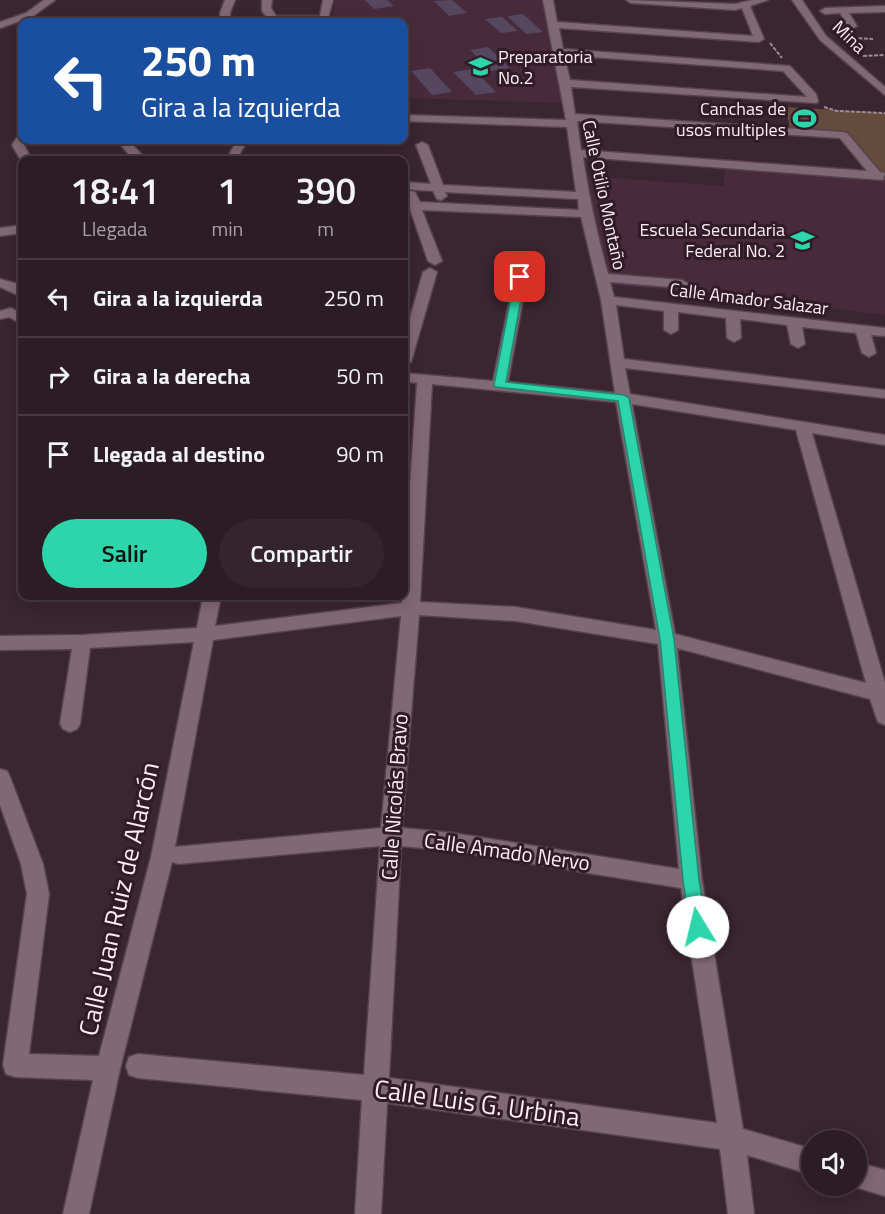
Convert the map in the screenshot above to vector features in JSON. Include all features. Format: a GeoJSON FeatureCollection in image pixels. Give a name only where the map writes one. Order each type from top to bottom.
{"type":"FeatureCollection","features":[{"type":"Feature","properties":{"kind":"street"},"geometry":{"type":"LineString","coordinates":[[20,18],[29,15],[50,0]]}},
{"type":"Feature","properties":{"kind":"street"},"geometry":{"type":"LineString","coordinates":[[225,18],[230,0]]}},
{"type":"Feature","properties":{"kind":"street"},"geometry":{"type":"LineString","coordinates":[[267,0],[266,7],[272,18]]}},
{"type":"Feature","properties":{"kind":"street"},"geometry":{"type":"LineString","coordinates":[[325,18],[328,0]]}},
{"type":"Feature","properties":{"kind":"street","name":"Calle Otilio Montaño"},"geometry":{"type":"LineString","coordinates":[[548,0],[565,82],[570,121],[585,196],[586,214],[604,278],[617,363],[667,639],[691,880],[732,1138],[741,1214]]}},
{"type":"Feature","properties":{"kind":"street"},"geometry":{"type":"LineString","coordinates":[[631,0],[745,5],[763,0]]}},
{"type":"Feature","properties":{"kind":"street","name":"Mina"},"geometry":{"type":"LineString","coordinates":[[797,0],[823,38],[885,92]]}},
{"type":"Feature","properties":{"kind":"street"},"geometry":{"type":"LineString","coordinates":[[554,25],[759,39],[745,5]]}},
{"type":"Feature","properties":{"kind":"street"},"geometry":{"type":"LineString","coordinates":[[825,11],[880,9]]}},
{"type":"Feature","properties":{"kind":"street"},"geometry":{"type":"LineString","coordinates":[[843,10],[852,26]]}},
{"type":"Feature","properties":{"kind":"street"},"geometry":{"type":"LineString","coordinates":[[0,25],[18,19]]}},
{"type":"Feature","properties":{"kind":"street"},"geometry":{"type":"LineString","coordinates":[[559,52],[786,68],[812,96],[813,100],[565,82]]}},
{"type":"Feature","properties":{"kind":"street"},"geometry":{"type":"LineString","coordinates":[[408,118],[570,121],[843,135],[880,176]]}},
{"type":"Feature","properties":{"kind":"street"},"geometry":{"type":"LineString","coordinates":[[126,144],[136,156]]}},
{"type":"Feature","properties":{"kind":"street"},"geometry":{"type":"LineString","coordinates":[[422,145],[444,207]]}},
{"type":"Feature","properties":{"kind":"street"},"geometry":{"type":"LineString","coordinates":[[576,153],[880,176]]}},
{"type":"Feature","properties":{"kind":"street"},"geometry":{"type":"LineString","coordinates":[[408,186],[585,196]]}},
{"type":"Feature","properties":{"kind":"street"},"geometry":{"type":"LineString","coordinates":[[408,348],[432,267],[408,206],[586,214]]}},
{"type":"Feature","properties":{"kind":"street"},"geometry":{"type":"LineString","coordinates":[[0,232],[18,230]]}},
{"type":"Feature","properties":{"kind":"street"},"geometry":{"type":"LineString","coordinates":[[500,385],[520,277]]}},
{"type":"Feature","properties":{"kind":"street"},"geometry":{"type":"LineString","coordinates":[[604,278],[682,284]]}},
{"type":"Feature","properties":{"kind":"street"},"geometry":{"type":"LineString","coordinates":[[0,283],[18,287]]}},
{"type":"Feature","properties":{"kind":"street","name":"Calle Amador Salazar"},"geometry":{"type":"LineString","coordinates":[[608,300],[885,332]]}},
{"type":"Feature","properties":{"kind":"street"},"geometry":{"type":"LineString","coordinates":[[670,308],[671,330]]}},
{"type":"Feature","properties":{"kind":"street"},"geometry":{"type":"LineString","coordinates":[[0,315],[11,312],[18,317]]}},
{"type":"Feature","properties":{"kind":"street"},"geometry":{"type":"LineString","coordinates":[[733,315],[734,338]]}},
{"type":"Feature","properties":{"kind":"street"},"geometry":{"type":"LineString","coordinates":[[794,323],[798,344]]}},
{"type":"Feature","properties":{"kind":"street"},"geometry":{"type":"LineString","coordinates":[[862,329],[869,353]]}},
{"type":"Feature","properties":{"kind":"street"},"geometry":{"type":"LineString","coordinates":[[617,363],[885,394]]}},
{"type":"Feature","properties":{"kind":"street"},"geometry":{"type":"LineString","coordinates":[[408,377],[624,398],[803,429],[885,440]]}},
{"type":"Feature","properties":{"kind":"street","name":"Calle Nicolás Bravo"},"geometry":{"type":"LineString","coordinates":[[368,1214],[391,836],[411,608],[425,379]]}},
{"type":"Feature","properties":{"kind":"street"},"geometry":{"type":"LineString","coordinates":[[803,429],[882,694],[885,717]]}},
{"type":"Feature","properties":{"kind":"street","name":"Calle Juan Ruiz de Alarcón"},"geometry":{"type":"LineString","coordinates":[[76,1214],[108,1069],[162,857],[211,600]]}},
{"type":"Feature","properties":{"kind":"street"},"geometry":{"type":"LineString","coordinates":[[0,643],[82,642],[206,634],[411,608],[516,614],[667,639],[882,694]]}},
{"type":"Feature","properties":{"kind":"street"},"geometry":{"type":"LineString","coordinates":[[70,724],[82,642]]}},
{"type":"Feature","properties":{"kind":"street"},"geometry":{"type":"LineString","coordinates":[[0,777],[32,864],[38,894],[15,1065],[108,1069]]}},
{"type":"Feature","properties":{"kind":"street","name":"Calle Amado Nervo"},"geometry":{"type":"LineString","coordinates":[[178,855],[391,836],[453,842],[691,880]]}},
{"type":"Feature","properties":{"kind":"street","name":"Calle Luis G. Urbina"},"geometry":{"type":"LineString","coordinates":[[138,1066],[376,1089],[732,1138],[801,1159]]}},
{"type":"Feature","properties":{"kind":"street"},"geometry":{"type":"LineString","coordinates":[[867,1178],[885,1183]]}},
{"type":"Feature","properties":{"kind":"path"},"geometry":{"type":"LineString","coordinates":[[759,39],[773,45],[788,67],[786,68]]}},
{"type":"Feature","properties":{"kind":"path"},"geometry":{"type":"LineString","coordinates":[[813,100],[832,111],[885,113]]}},
{"type":"Feature","properties":{"kind":"shaded area"},"geometry":{"type":"Polygon","coordinates":[[[335,0],[543,0],[564,103],[408,98],[408,18],[333,18],[335,0]]]}},
{"type":"Feature","properties":{"kind":"shaded area"},"geometry":{"type":"Polygon","coordinates":[[[786,107],[885,113],[885,176],[876,175],[843,135],[790,130],[786,107]]]}},
{"type":"Feature","properties":{"kind":"shaded area","name":"Escuela Secundaria Federal No. 2"},"geometry":{"type":"Polygon","coordinates":[[[725,165],[885,179],[885,315],[718,294],[609,285],[585,176],[724,186],[725,165]]]}},
{"type":"Feature","properties":{"kind":"building"},"geometry":{"type":"Polygon","coordinates":[[[365,0],[387,0],[394,6],[374,9],[365,0]]]}},
{"type":"Feature","properties":{"kind":"building"},"geometry":{"type":"Polygon","coordinates":[[[452,0],[467,13],[449,16],[434,1],[452,0]]]}},
{"type":"Feature","properties":{"kind":"building"},"geometry":{"type":"Polygon","coordinates":[[[523,14],[543,32],[526,34],[507,16],[523,14]]]}},
{"type":"Feature","properties":{"kind":"building"},"geometry":{"type":"Polygon","coordinates":[[[502,17],[518,31],[501,33],[485,19],[502,17]]]}},
{"type":"Feature","properties":{"kind":"building"},"geometry":{"type":"Polygon","coordinates":[[[488,47],[510,68],[491,71],[470,50],[488,47]]]}},
{"type":"Feature","properties":{"kind":"building"},"geometry":{"type":"Polygon","coordinates":[[[430,68],[452,92],[432,95],[411,71],[430,68]]]}},
{"type":"Feature","properties":{"kind":"building"},"geometry":{"type":"Polygon","coordinates":[[[473,69],[496,92],[476,95],[453,72],[473,69]]]}},
{"type":"Feature","properties":{"kind":"place","name":"Preparatoria No.2"},"geometry":{"type":"Point","coordinates":[480,67]}},
{"type":"Feature","properties":{"kind":"place","name":"Canchas de usos multiples"},"geometry":{"type":"Point","coordinates":[804,119]}},
{"type":"Feature","properties":{"kind":"place","name":"Escuela Secundaria Federal No. 2"},"geometry":{"type":"Point","coordinates":[803,240]}},
{"type":"Feature","properties":{"kind":"route"},"geometry":{"type":"LineString","coordinates":[[520,277],[500,385],[624,398],[667,639],[691,880],[698,927]]}}]}
